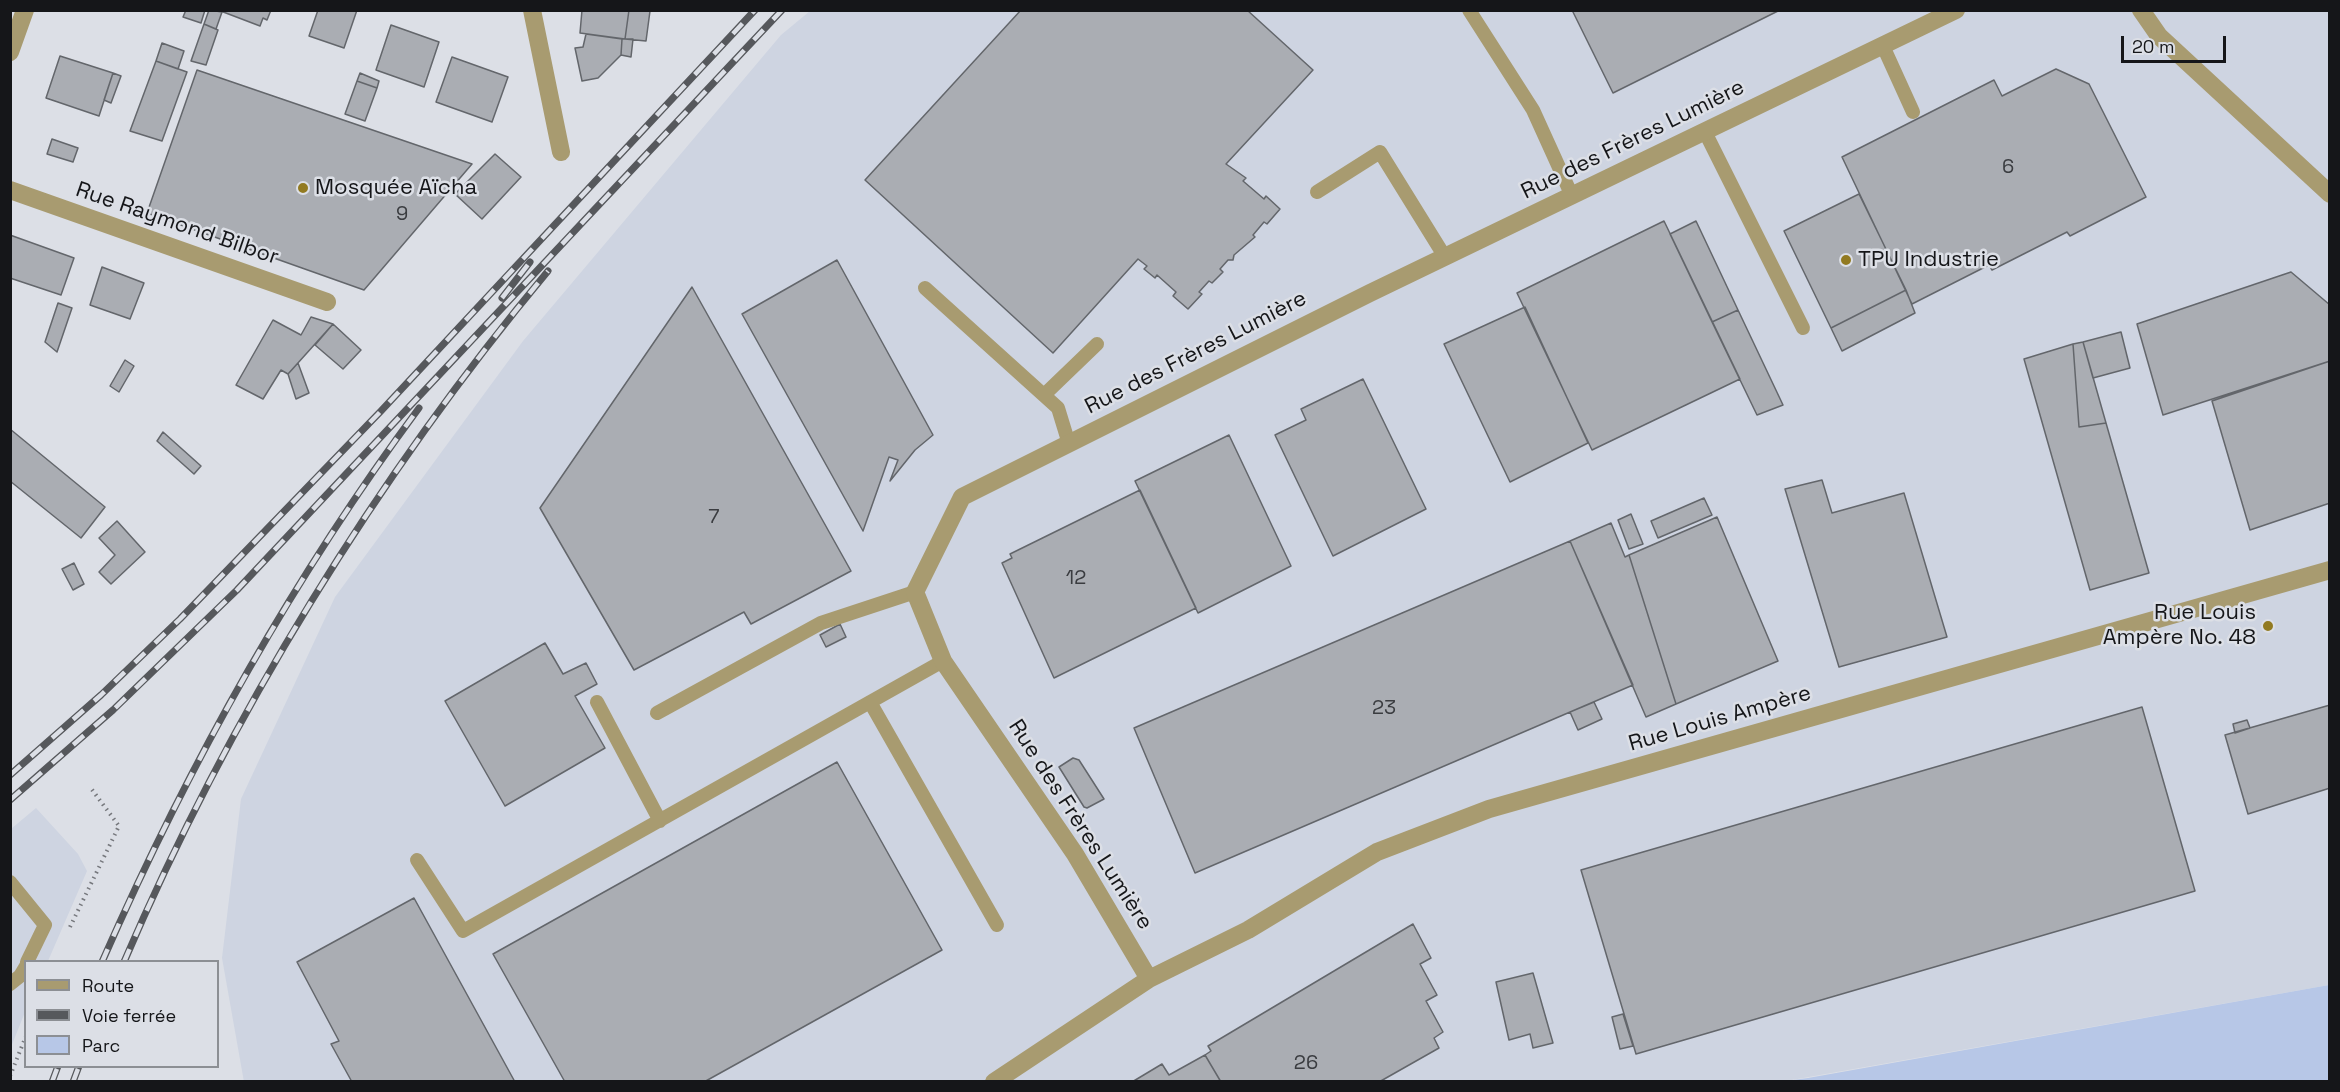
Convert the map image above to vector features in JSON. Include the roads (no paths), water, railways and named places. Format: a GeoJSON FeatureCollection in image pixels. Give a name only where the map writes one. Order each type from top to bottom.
{"type":"FeatureCollection","features":[{"type":"Feature","properties":{"kind":"street"},"geometry":{"type":"LineString","coordinates":[[10,52],[25,10]]}},
{"type":"Feature","properties":{"kind":"street","name":"Rue des Frères Lumière"},"geometry":{"type":"LineString","coordinates":[[1149,979],[1075,854],[943,661],[915,592],[962,497],[1445,257],[1956,10]]}},
{"type":"Feature","properties":{"kind":"street"},"geometry":{"type":"LineString","coordinates":[[2141,10],[2159,36],[2330,194]]}},
{"type":"Feature","properties":{"kind":"street"},"geometry":{"type":"LineString","coordinates":[[528,12],[561,152]]}},
{"type":"Feature","properties":{"kind":"street","name":"Rue Raymond Bilbor"},"geometry":{"type":"LineString","coordinates":[[10,190],[327,302]]}},
{"type":"Feature","properties":{"kind":"street","name":"Rue Louis Ampère"},"geometry":{"type":"LineString","coordinates":[[994,1082],[1149,979],[1248,930],[1377,852],[1489,809],[2330,570]]}},
{"type":"Feature","properties":{"kind":"lane"},"geometry":{"type":"LineString","coordinates":[[1469,10],[1533,110],[1572,196]]}},
{"type":"Feature","properties":{"kind":"lane"},"geometry":{"type":"LineString","coordinates":[[1883,46],[1913,111]]}},
{"type":"Feature","properties":{"kind":"lane"},"geometry":{"type":"LineString","coordinates":[[1706,132],[1803,328]]}},
{"type":"Feature","properties":{"kind":"lane"},"geometry":{"type":"LineString","coordinates":[[1317,192],[1380,152],[1445,257]]}},
{"type":"Feature","properties":{"kind":"lane"},"geometry":{"type":"LineString","coordinates":[[925,288],[1058,408],[1069,444]]}},
{"type":"Feature","properties":{"kind":"lane"},"geometry":{"type":"LineString","coordinates":[[1044,395],[1097,344]]}},
{"type":"Feature","properties":{"kind":"lane"},"geometry":{"type":"LineString","coordinates":[[657,713],[821,623],[915,592]]}},
{"type":"Feature","properties":{"kind":"lane"},"geometry":{"type":"LineString","coordinates":[[417,860],[463,931],[943,661]]}},
{"type":"Feature","properties":{"kind":"lane"},"geometry":{"type":"LineString","coordinates":[[597,702],[660,821]]}},
{"type":"Feature","properties":{"kind":"lane"},"geometry":{"type":"LineString","coordinates":[[870,702],[997,925]]}},
{"type":"Feature","properties":{"kind":"lane"},"geometry":{"type":"LineString","coordinates":[[10,882],[45,925],[28,960]]}},
{"type":"Feature","properties":{"kind":"lane"},"geometry":{"type":"LineString","coordinates":[[10,984],[20,976],[24,968]]}},
{"type":"Feature","properties":{"kind":"railway"},"geometry":{"type":"LineString","coordinates":[[10,775],[101,695],[180,619],[381,411],[755,10]]}},
{"type":"Feature","properties":{"kind":"railway"},"geometry":{"type":"LineString","coordinates":[[10,800],[113,710],[237,590],[782,10]]}},
{"type":"Feature","properties":{"kind":"railway"},"geometry":{"type":"LineString","coordinates":[[502,298],[530,262]]}},
{"type":"Feature","properties":{"kind":"railway"},"geometry":{"type":"LineString","coordinates":[[125,960],[165,870],[210,780],[311,602],[366,515],[424,431],[548,271]]}},
{"type":"Feature","properties":{"kind":"railway"},"geometry":{"type":"LineString","coordinates":[[103,960],[135,889],[206,746],[245,676],[328,539],[419,408]]}},
{"type":"Feature","properties":{"kind":"railway"},"geometry":{"type":"LineString","coordinates":[[52,1082],[57,1068]]}},
{"type":"Feature","properties":{"kind":"railway"},"geometry":{"type":"LineString","coordinates":[[73,1082],[78,1068]]}},
{"type":"Feature","properties":{"kind":"place","name":"Mosquée Aïcha"},"geometry":{"type":"Point","coordinates":[303,188]}},
{"type":"Feature","properties":{"kind":"place","name":"TPU Industrie"},"geometry":{"type":"Point","coordinates":[1846,260]}},
{"type":"Feature","properties":{"kind":"place","name":"Rue Louis Ampère No. 48"},"geometry":{"type":"Point","coordinates":[2268,626]}}]}
